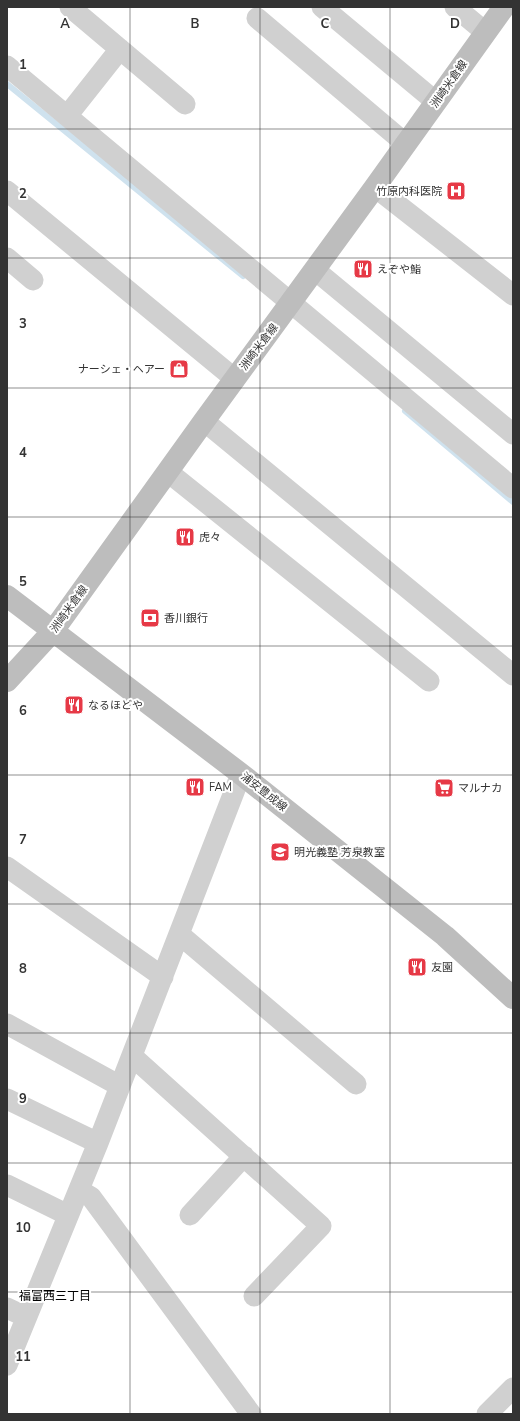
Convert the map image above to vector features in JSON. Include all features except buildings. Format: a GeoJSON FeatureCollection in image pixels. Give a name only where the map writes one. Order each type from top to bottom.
{"type":"FeatureCollection","features":[{"type":"Feature","properties":{"kind":"main road","name":"洲崎米倉線"},"geometry":{"type":"LineString","coordinates":[[7,681],[53,631],[204,421],[375,188],[504,7]]}},
{"type":"Feature","properties":{"kind":"main road","name":"浦安豊成線"},"geometry":{"type":"LineString","coordinates":[[7,596],[241,774],[445,936],[513,998]]}},
{"type":"Feature","properties":{"kind":"street"},"geometry":{"type":"LineString","coordinates":[[70,7],[186,104]]}},
{"type":"Feature","properties":{"kind":"street"},"geometry":{"type":"LineString","coordinates":[[322,7],[436,102]]}},
{"type":"Feature","properties":{"kind":"street"},"geometry":{"type":"LineString","coordinates":[[455,7],[486,32]]}},
{"type":"Feature","properties":{"kind":"street"},"geometry":{"type":"LineString","coordinates":[[257,18],[406,144]]}},
{"type":"Feature","properties":{"kind":"street"},"geometry":{"type":"LineString","coordinates":[[67,116],[120,49]]}},
{"type":"Feature","properties":{"kind":"street"},"geometry":{"type":"LineString","coordinates":[[7,66],[67,116],[287,308],[513,488]]}},
{"type":"Feature","properties":{"kind":"street"},"geometry":{"type":"LineString","coordinates":[[375,188],[513,295]]}},
{"type":"Feature","properties":{"kind":"street"},"geometry":{"type":"LineString","coordinates":[[7,191],[235,379]]}},
{"type":"Feature","properties":{"kind":"street"},"geometry":{"type":"LineString","coordinates":[[7,258],[34,280]]}},
{"type":"Feature","properties":{"kind":"street"},"geometry":{"type":"LineString","coordinates":[[315,270],[513,434]]}},
{"type":"Feature","properties":{"kind":"street"},"geometry":{"type":"LineString","coordinates":[[204,421],[513,675]]}},
{"type":"Feature","properties":{"kind":"street"},"geometry":{"type":"LineString","coordinates":[[168,472],[430,681]]}},
{"type":"Feature","properties":{"kind":"street"},"geometry":{"type":"LineString","coordinates":[[7,1365],[98,1143],[241,774]]}},
{"type":"Feature","properties":{"kind":"street"},"geometry":{"type":"LineString","coordinates":[[7,867],[163,977]]}},
{"type":"Feature","properties":{"kind":"street"},"geometry":{"type":"LineString","coordinates":[[179,934],[356,1084]]}},
{"type":"Feature","properties":{"kind":"street"},"geometry":{"type":"LineString","coordinates":[[7,1024],[120,1086]]}},
{"type":"Feature","properties":{"kind":"street"},"geometry":{"type":"LineString","coordinates":[[132,1056],[321,1226],[254,1296]]}},
{"type":"Feature","properties":{"kind":"street"},"geometry":{"type":"LineString","coordinates":[[7,1099],[98,1143]]}},
{"type":"Feature","properties":{"kind":"street"},"geometry":{"type":"LineString","coordinates":[[190,1215],[244,1156]]}},
{"type":"Feature","properties":{"kind":"street"},"geometry":{"type":"LineString","coordinates":[[7,1185],[68,1215]]}},
{"type":"Feature","properties":{"kind":"street"},"geometry":{"type":"LineString","coordinates":[[79,1190],[90,1197],[251,1414]]}},
{"type":"Feature","properties":{"kind":"street"},"geometry":{"type":"LineString","coordinates":[[7,1308],[26,1317]]}},
{"type":"Feature","properties":{"kind":"street"},"geometry":{"type":"LineString","coordinates":[[487,1414],[513,1388]]}},
{"type":"Feature","properties":{"kind":"waterway"},"geometry":{"type":"LineString","coordinates":[[7,84],[243,276]]}},
{"type":"Feature","properties":{"kind":"waterway"},"geometry":{"type":"LineString","coordinates":[[405,411],[513,502]]}},
{"type":"Feature","properties":{"kind":"place","name":"竹原内科医院"},"geometry":{"type":"Point","coordinates":[456,191]}},
{"type":"Feature","properties":{"kind":"place","name":"えぞや鮨"},"geometry":{"type":"Point","coordinates":[363,269]}},
{"type":"Feature","properties":{"kind":"place","name":"ナーシェ・ヘアー"},"geometry":{"type":"Point","coordinates":[179,369]}},
{"type":"Feature","properties":{"kind":"place","name":"虎々"},"geometry":{"type":"Point","coordinates":[185,537]}},
{"type":"Feature","properties":{"kind":"place","name":"香川銀行"},"geometry":{"type":"Point","coordinates":[150,618]}},
{"type":"Feature","properties":{"kind":"place","name":"なるほどや"},"geometry":{"type":"Point","coordinates":[74,705]}},
{"type":"Feature","properties":{"kind":"place","name":"FAM"},"geometry":{"type":"Point","coordinates":[195,787]}},
{"type":"Feature","properties":{"kind":"place","name":"マルナカ"},"geometry":{"type":"Point","coordinates":[444,788]}},
{"type":"Feature","properties":{"kind":"place","name":"明光義塾 芳泉教室"},"geometry":{"type":"Point","coordinates":[280,852]}},
{"type":"Feature","properties":{"kind":"place","name":"友園"},"geometry":{"type":"Point","coordinates":[417,967]}},
{"type":"Feature","properties":{"kind":"district","name":"福富西三丁目"},"geometry":{"type":"Point","coordinates":[55,1296]}}]}
